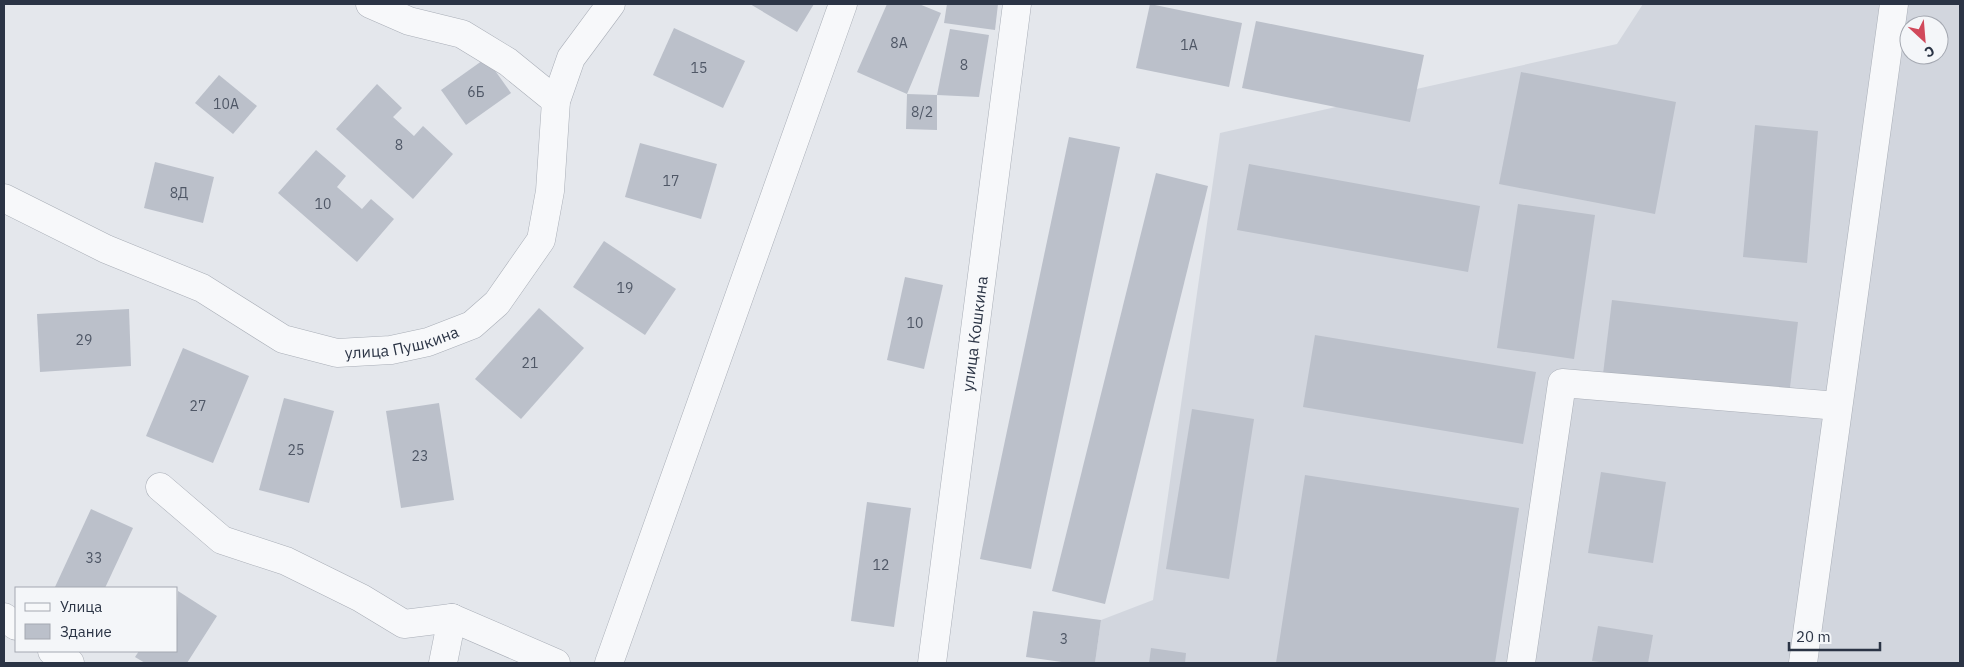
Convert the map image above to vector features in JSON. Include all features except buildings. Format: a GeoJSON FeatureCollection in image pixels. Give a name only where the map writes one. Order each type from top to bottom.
{"type":"FeatureCollection","features":[{"type":"Feature","properties":{"kind":"street"},"geometry":{"type":"LineString","coordinates":[[370,4],[409,22],[462,34],[508,62],[556,101]]}},
{"type":"Feature","properties":{"kind":"street","name":"улица Пушкина"},"geometry":{"type":"LineString","coordinates":[[4,198],[106,249],[202,288],[283,339],[337,353],[391,350],[428,342],[472,325],[497,303],[541,240],[550,191],[556,101],[571,58],[611,4]]}},
{"type":"Feature","properties":{"kind":"street"},"geometry":{"type":"LineString","coordinates":[[609,663],[843,4]]}},
{"type":"Feature","properties":{"kind":"street","name":"улица Кошкина"},"geometry":{"type":"LineString","coordinates":[[932,663],[1017,4]]}},
{"type":"Feature","properties":{"kind":"street"},"geometry":{"type":"LineString","coordinates":[[1803,663],[1894,4]]}},
{"type":"Feature","properties":{"kind":"street"},"geometry":{"type":"LineString","coordinates":[[1521,663],[1562,383],[1838,406]]}},
{"type":"Feature","properties":{"kind":"street"},"geometry":{"type":"LineString","coordinates":[[160,487],[222,540],[286,561],[361,598],[404,624],[452,618],[556,663]]}},
{"type":"Feature","properties":{"kind":"street"},"geometry":{"type":"LineString","coordinates":[[4,617],[15,625]]}},
{"type":"Feature","properties":{"kind":"street"},"geometry":{"type":"LineString","coordinates":[[443,663],[452,618]]}},
{"type":"Feature","properties":{"kind":"street"},"geometry":{"type":"LineString","coordinates":[[54,652],[70,663]]}},
{"type":"Feature","properties":{"kind":"shaded area"},"geometry":{"type":"Polygon","coordinates":[[[1643,4],[1960,4],[1960,663],[1095,663],[1101,620],[1153,600],[1220,133],[1617,44],[1643,4]]]}}]}
